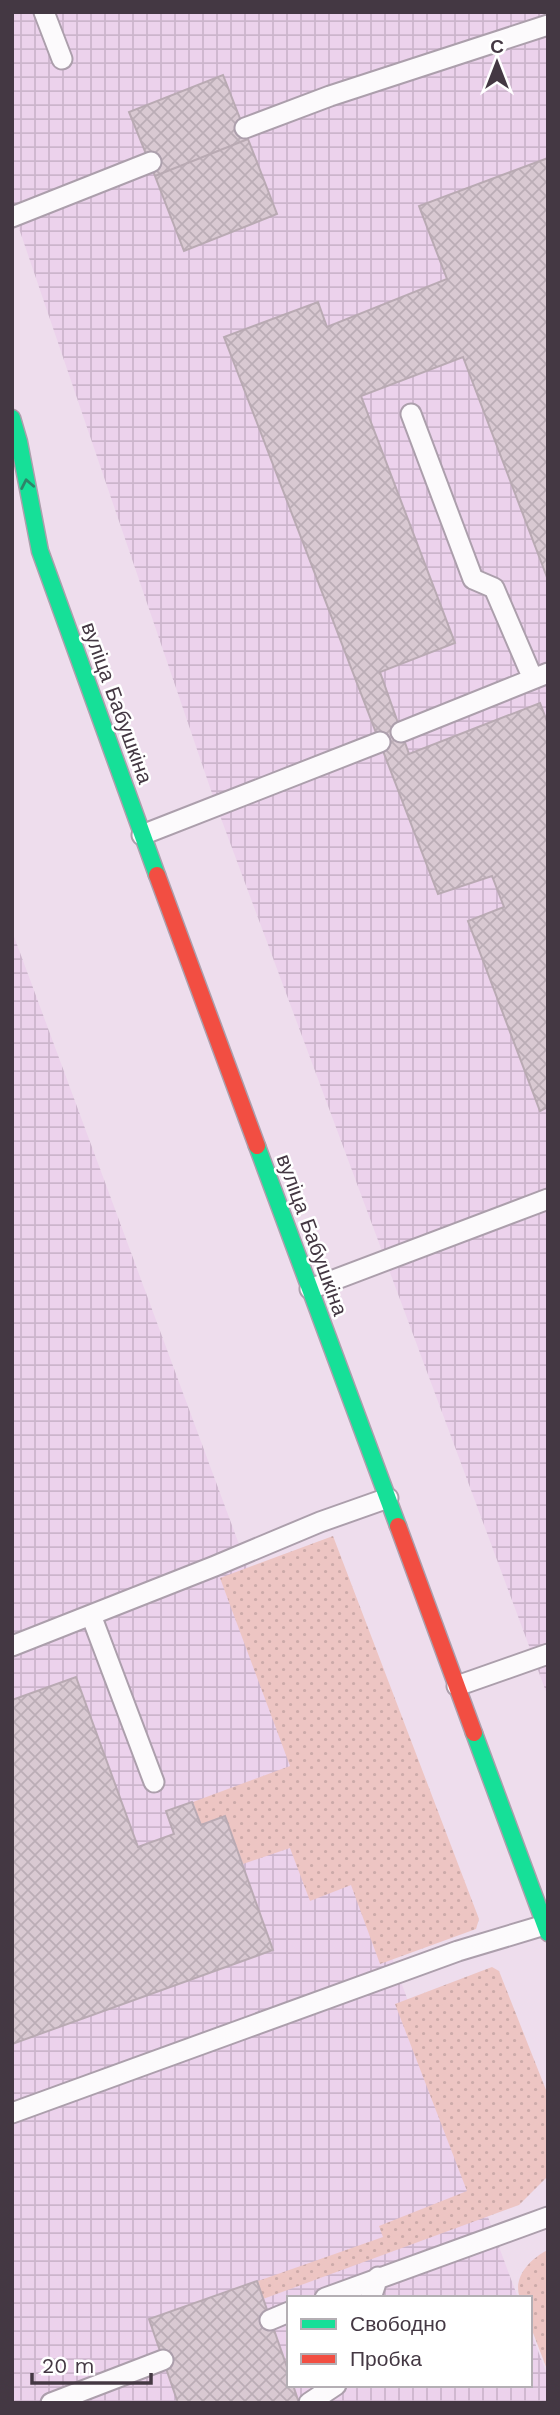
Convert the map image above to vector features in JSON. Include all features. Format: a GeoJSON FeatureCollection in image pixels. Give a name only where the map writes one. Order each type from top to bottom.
{"type":"FeatureCollection","features":[{"type":"Feature","properties":{"kind":"street","name":"вуліца Бабушкіна"},"geometry":{"type":"LineString","coordinates":[[12,418],[40,551],[142,835],[547,1928]]}},
{"type":"Feature","properties":{"kind":"street","name":"вуліца Бабушкіна"},"geometry":{"type":"LineString","coordinates":[[19,523],[40,551]]}},
{"type":"Feature","properties":{"kind":"lane"},"geometry":{"type":"LineString","coordinates":[[44,12],[62,59]]}},
{"type":"Feature","properties":{"kind":"lane"},"geometry":{"type":"LineString","coordinates":[[245,128],[330,96],[548,25]]}},
{"type":"Feature","properties":{"kind":"lane"},"geometry":{"type":"LineString","coordinates":[[12,217],[151,162]]}},
{"type":"Feature","properties":{"kind":"lane"},"geometry":{"type":"LineString","coordinates":[[401,732],[540,676],[494,588],[473,579],[411,414]]}},
{"type":"Feature","properties":{"kind":"lane"},"geometry":{"type":"LineString","coordinates":[[142,835],[380,742]]}},
{"type":"Feature","properties":{"kind":"lane"},"geometry":{"type":"LineString","coordinates":[[310,1289],[548,1199]]}},
{"type":"Feature","properties":{"kind":"lane"},"geometry":{"type":"LineString","coordinates":[[12,1646],[320,1522],[387,1498]]}},
{"type":"Feature","properties":{"kind":"lane"},"geometry":{"type":"LineString","coordinates":[[91,1615],[154,1782]]}},
{"type":"Feature","properties":{"kind":"lane"},"geometry":{"type":"LineString","coordinates":[[457,1686],[548,1654]]}},
{"type":"Feature","properties":{"kind":"lane"},"geometry":{"type":"LineString","coordinates":[[12,2113],[458,1951],[547,1928]]}},
{"type":"Feature","properties":{"kind":"lane"},"geometry":{"type":"LineString","coordinates":[[330,2296],[548,2217]]}},
{"type":"Feature","properties":{"kind":"lane"},"geometry":{"type":"LineString","coordinates":[[372,2296],[378,2277]]}},
{"type":"Feature","properties":{"kind":"lane"},"geometry":{"type":"LineString","coordinates":[[270,2320],[287,2313]]}},
{"type":"Feature","properties":{"kind":"lane"},"geometry":{"type":"LineString","coordinates":[[51,2403],[163,2360]]}},
{"type":"Feature","properties":{"kind":"lane"},"geometry":{"type":"LineString","coordinates":[[309,2403],[333,2387]]}},
{"type":"Feature","properties":{"kind":"shaded area"},"geometry":{"type":"Polygon","coordinates":[[[12,12],[548,12],[548,1697],[216,805],[12,208],[12,12]]]}},
{"type":"Feature","properties":{"kind":"shaded area"},"geometry":{"type":"Polygon","coordinates":[[[12,931],[517,2296],[287,2296],[287,2387],[532,2387],[532,2335],[548,2377],[548,2403],[12,2403],[12,931]]]}},
{"type":"Feature","properties":{"kind":"shaded area"},"geometry":{"type":"Polygon","coordinates":[[[333,1536],[479,1919],[476,1929],[380,1964],[351,1885],[310,1901],[290,1848],[243,1864],[225,1816],[201,1824],[193,1802],[290,1766],[220,1578],[333,1536]]]}},
{"type":"Feature","properties":{"kind":"shaded area"},"geometry":{"type":"Polygon","coordinates":[[[492,1967],[499,1971],[548,2095],[548,2176],[519,2205],[263,2299],[258,2281],[383,2237],[379,2226],[467,2191],[395,2004],[492,1967]]]}},
{"type":"Feature","properties":{"kind":"shaded area"},"geometry":{"type":"Polygon","coordinates":[[[548,2250],[548,2372],[532,2330],[532,2296],[520,2296],[518,2290],[521,2276],[535,2258],[548,2250]]]}},
{"type":"Feature","properties":{"kind":"building"},"geometry":{"type":"Polygon","coordinates":[[[223,75],[248,139],[155,176],[129,112],[223,75]]]}},
{"type":"Feature","properties":{"kind":"building"},"geometry":{"type":"Polygon","coordinates":[[[248,139],[277,214],[184,251],[155,176],[248,139]]]}},
{"type":"Feature","properties":{"kind":"building"},"geometry":{"type":"Polygon","coordinates":[[[548,158],[548,580],[463,357],[361,396],[455,643],[380,672],[409,754],[540,703],[548,724],[548,1107],[540,1111],[468,921],[504,907],[492,876],[438,894],[224,337],[318,302],[327,327],[447,279],[419,206],[548,158]]]}},
{"type":"Feature","properties":{"kind":"building"},"geometry":{"type":"Polygon","coordinates":[[[76,1677],[138,1847],[174,1834],[166,1811],[192,1802],[201,1825],[225,1816],[273,1950],[12,2044],[12,1700],[76,1677]]]}},
{"type":"Feature","properties":{"kind":"building"},"geometry":{"type":"Polygon","coordinates":[[[257,2281],[287,2367],[287,2387],[294,2387],[299,2403],[178,2403],[149,2319],[257,2281]]]}},
{"type":"Feature","properties":{"kind":"traffic: fast"},"geometry":{"type":"LineString","coordinates":[[12,418],[40,551],[157,875]]}},
{"type":"Feature","properties":{"kind":"traffic: fast"},"geometry":{"type":"LineString","coordinates":[[257,1146],[398,1526]]}},
{"type":"Feature","properties":{"kind":"traffic: fast"},"geometry":{"type":"LineString","coordinates":[[474,1733],[548,1933]]}},
{"type":"Feature","properties":{"kind":"traffic: jam"},"geometry":{"type":"LineString","coordinates":[[157,875],[257,1146]]}},
{"type":"Feature","properties":{"kind":"traffic: jam"},"geometry":{"type":"LineString","coordinates":[[398,1526],[474,1733]]}}]}
